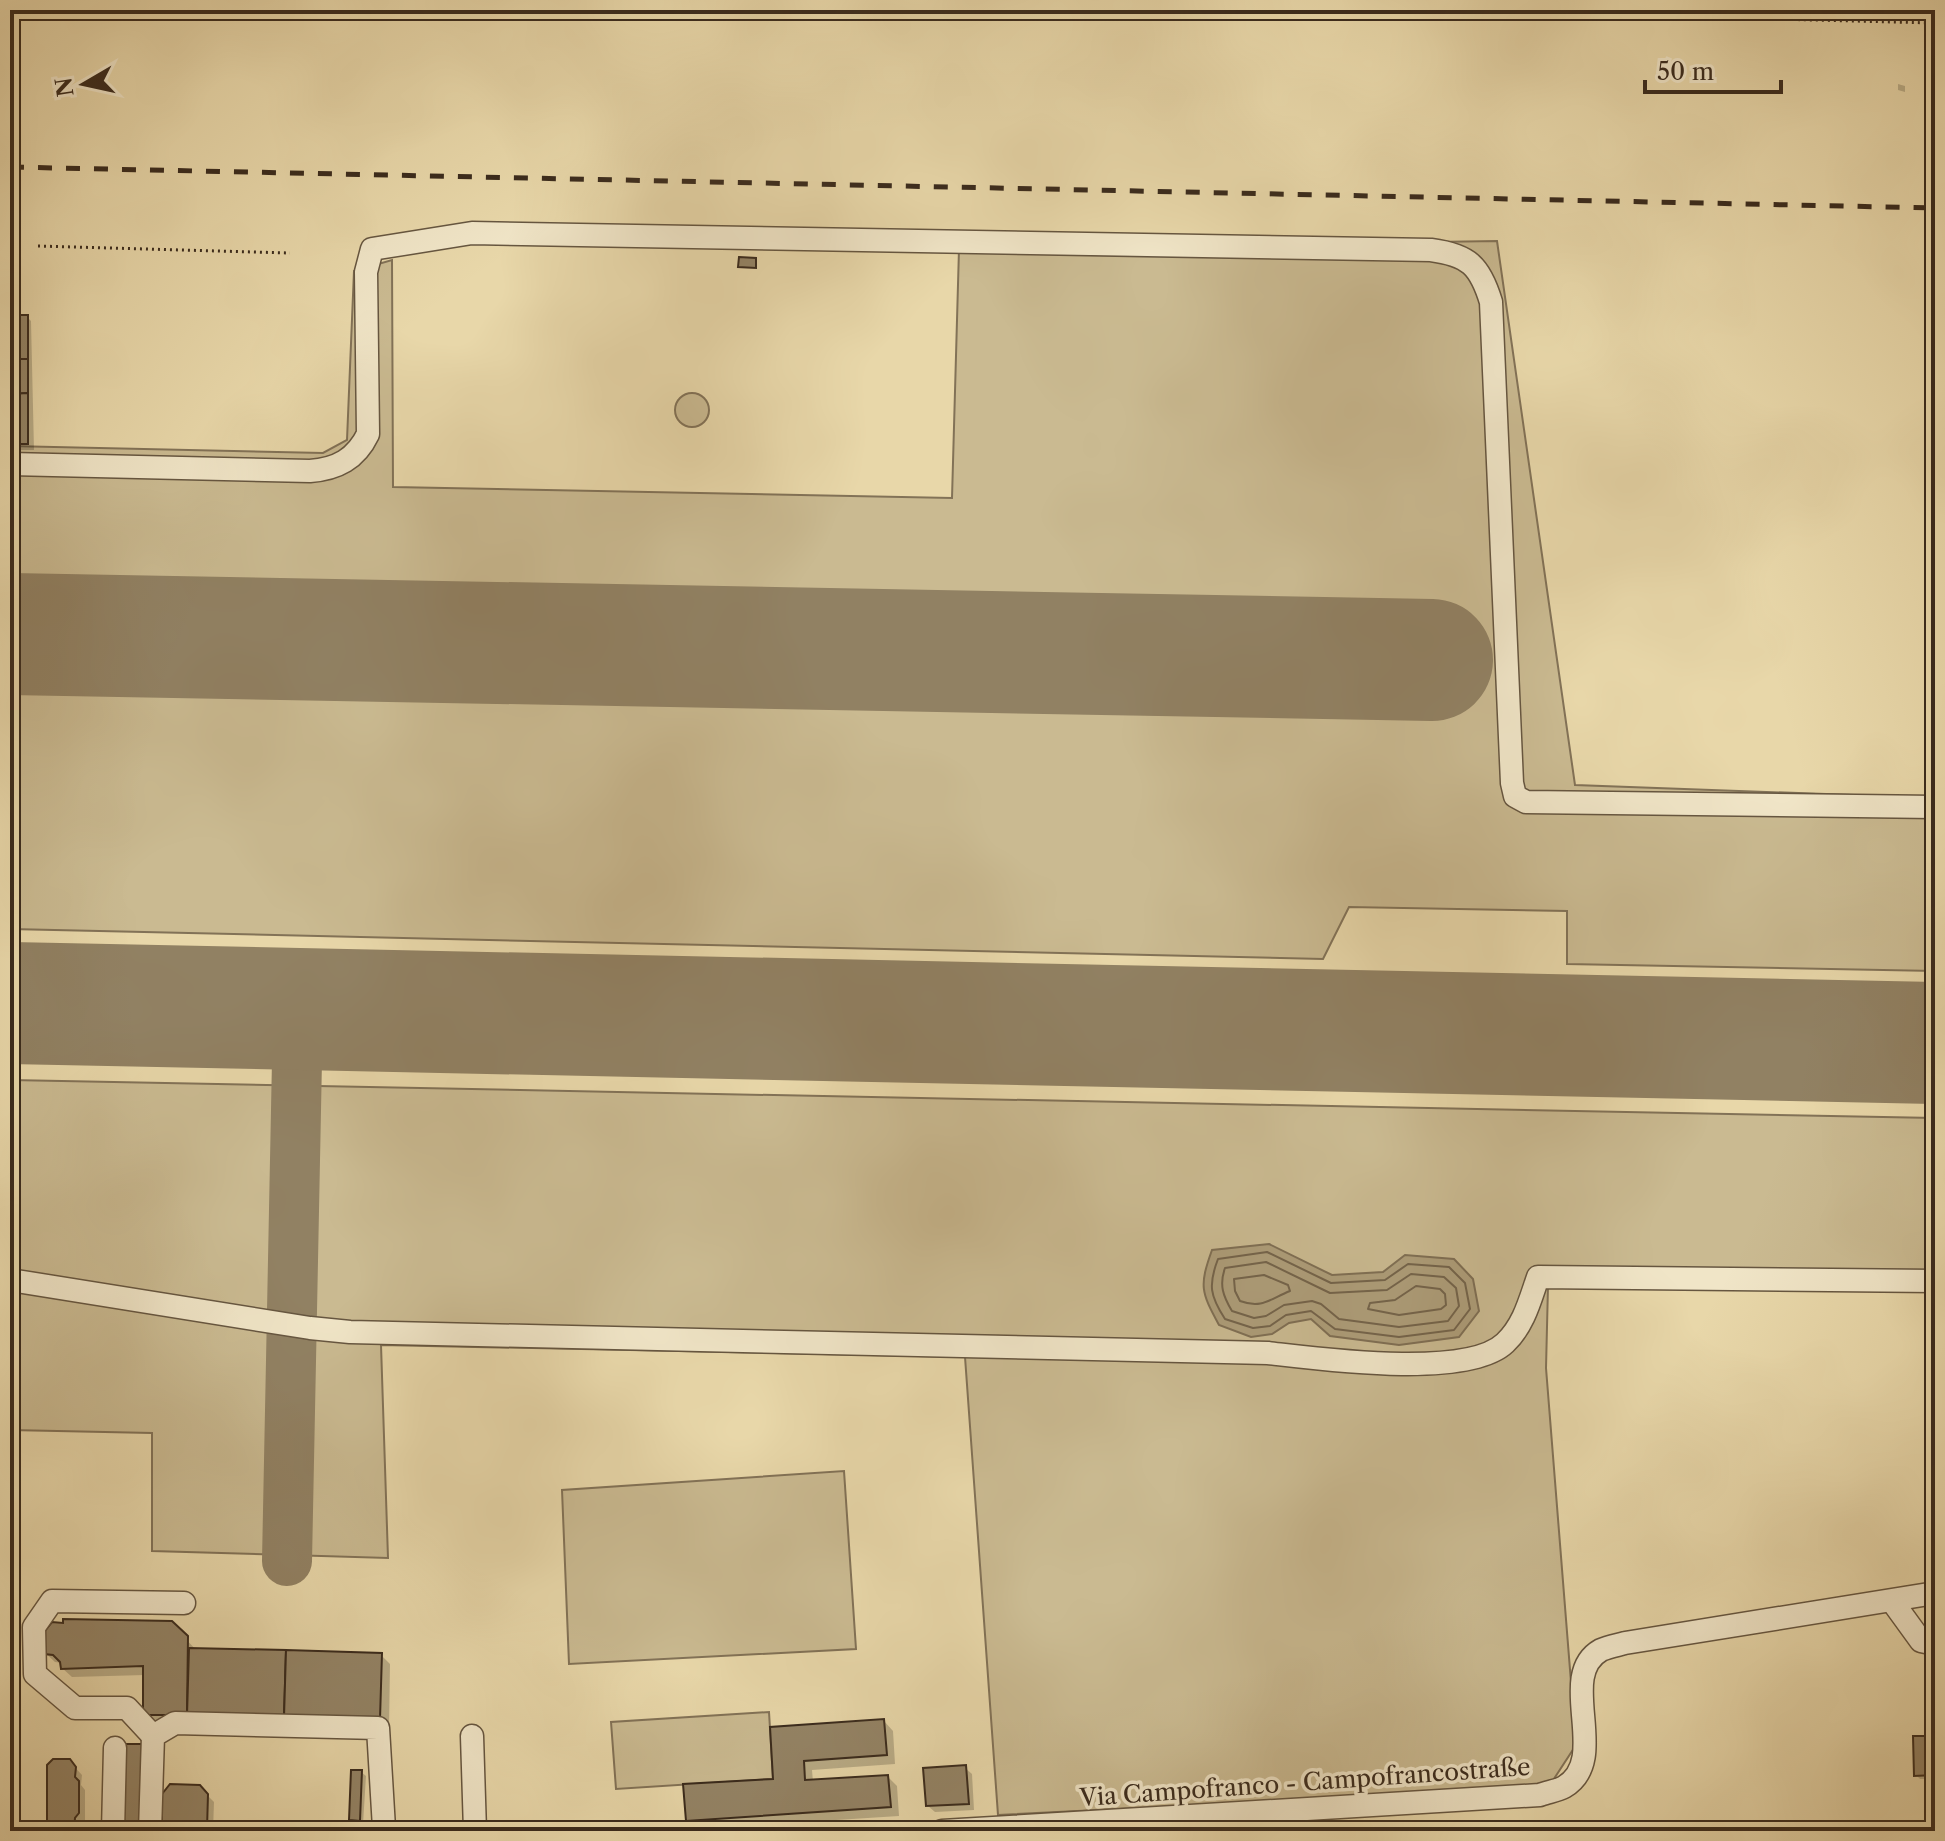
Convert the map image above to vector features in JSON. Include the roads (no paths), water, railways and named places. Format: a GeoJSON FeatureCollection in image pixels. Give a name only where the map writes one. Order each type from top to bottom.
{"type":"FeatureCollection","features":[{"type":"Feature","properties":{"kind":"street"},"geometry":{"type":"LineString","coordinates":[[10,464],[328,470],[360,450],[368,434],[366,272],[372,249],[472,233],[1431,250],[1453,253],[1472,264],[1484,279],[1491,302],[1515,796],[1526,802],[1935,807]]}},
{"type":"Feature","properties":{"kind":"street"},"geometry":{"type":"LineString","coordinates":[[10,1280],[350,1332],[1268,1353],[1335,1360],[1450,1363],[1482,1357],[1504,1344],[1522,1322],[1538,1277],[1935,1281]]}},
{"type":"Feature","properties":{"kind":"street","name":"Via Campofranco - Campofrancostraße"},"geometry":{"type":"LineString","coordinates":[[942,1831],[1540,1795],[1564,1787],[1579,1771],[1585,1750],[1584,1670],[1599,1651],[1625,1643],[1935,1593]]}},
{"type":"Feature","properties":{"kind":"street"},"geometry":{"type":"LineString","coordinates":[[150,1831],[153,1736],[127,1708],[75,1708],[35,1674],[34,1627],[52,1601],[184,1603]]}},
{"type":"Feature","properties":{"kind":"street"},"geometry":{"type":"LineString","coordinates":[[1892,1601],[1921,1641],[1935,1644]]}},
{"type":"Feature","properties":{"kind":"street"},"geometry":{"type":"LineString","coordinates":[[153,1736],[175,1723],[378,1728],[384,1828]]}},
{"type":"Feature","properties":{"kind":"street"},"geometry":{"type":"LineString","coordinates":[[472,1736],[475,1831]]}},
{"type":"Feature","properties":{"kind":"street"},"geometry":{"type":"LineString","coordinates":[[113,1831],[115,1748]]}},
{"type":"Feature","properties":{"kind":"water"},"geometry":{"type":"Polygon","coordinates":[[[1269,1244],[1332,1275],[1383,1272],[1405,1255],[1454,1259],[1473,1279],[1479,1311],[1459,1337],[1399,1345],[1330,1336],[1311,1319],[1289,1323],[1272,1334],[1251,1337],[1219,1325],[1204,1289],[1205,1272],[1212,1250],[1269,1244]]]}},
{"type":"Feature","properties":{"kind":"railway"},"geometry":{"type":"LineString","coordinates":[[10,167],[1935,208]]}}]}
